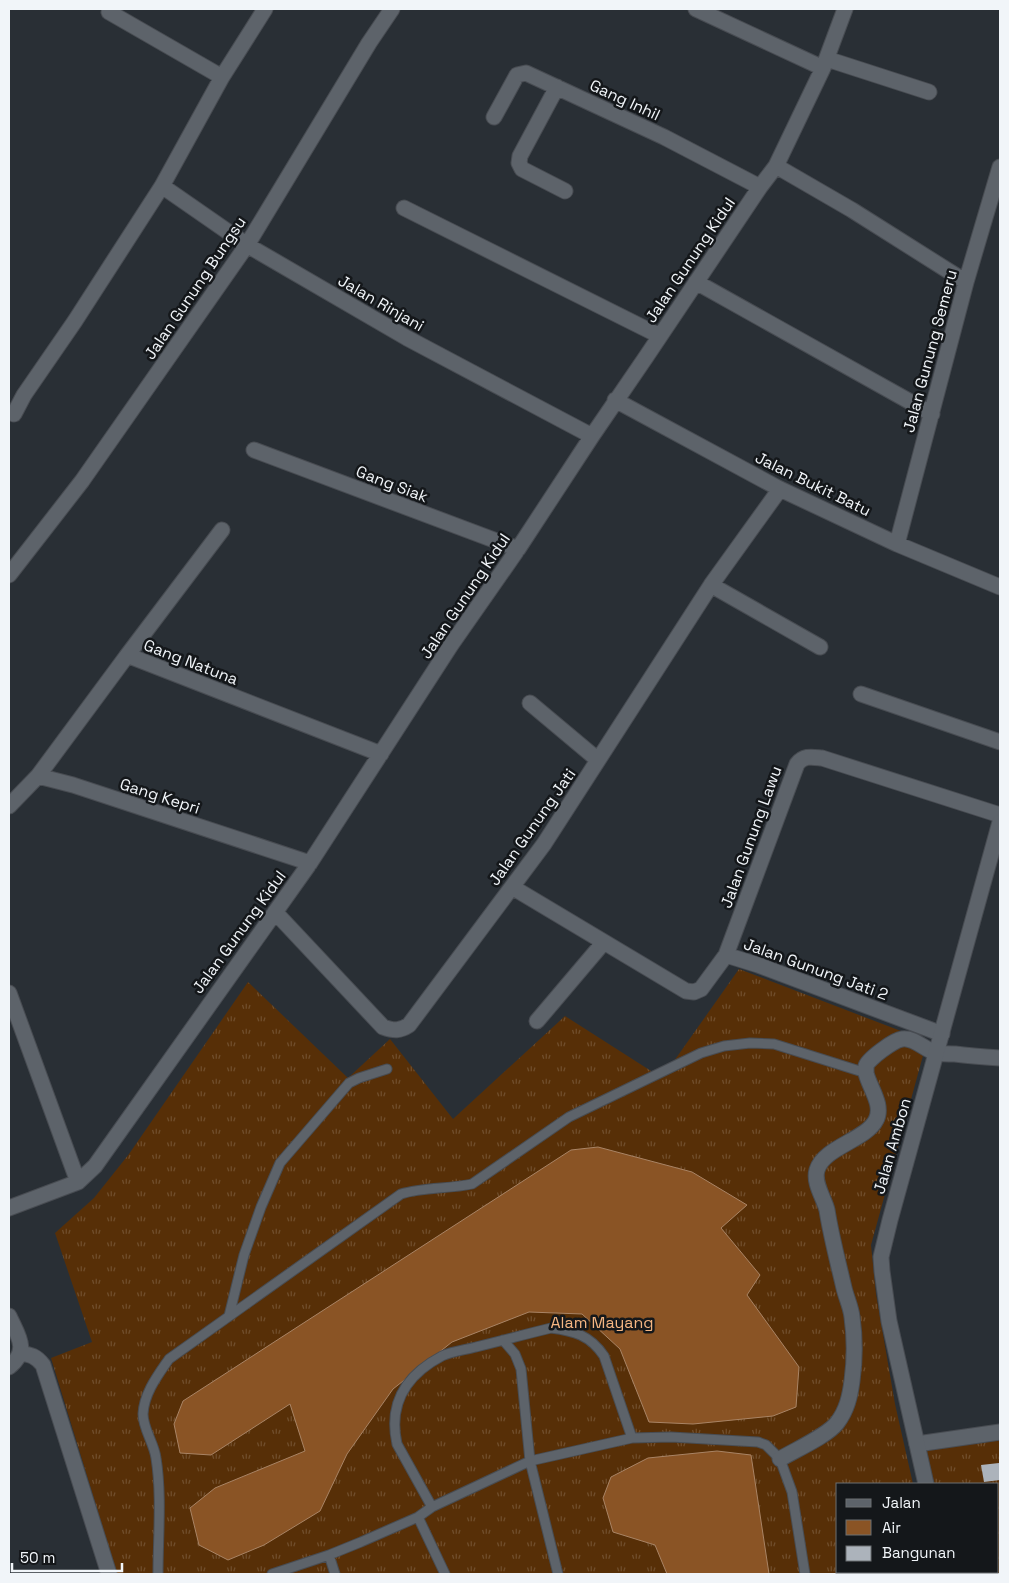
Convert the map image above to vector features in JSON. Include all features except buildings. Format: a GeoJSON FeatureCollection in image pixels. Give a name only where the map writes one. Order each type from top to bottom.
{"type":"FeatureCollection","features":[{"type":"Feature","properties":{"kind":"street"},"geometry":{"type":"LineString","coordinates":[[111,9],[109,12],[222,77]]}},
{"type":"Feature","properties":{"kind":"street"},"geometry":{"type":"LineString","coordinates":[[14,414],[24,395],[75,321],[162,186],[222,77],[265,9]]}},
{"type":"Feature","properties":{"kind":"street","name":"Jalan Gunung Bungsu"},"geometry":{"type":"LineString","coordinates":[[9,575],[82,482],[247,245],[369,43],[392,9]]}},
{"type":"Feature","properties":{"kind":"street"},"geometry":{"type":"LineString","coordinates":[[696,9],[825,63],[928,92]]}},
{"type":"Feature","properties":{"kind":"street","name":"Jalan Gunung Kidul"},"geometry":{"type":"LineString","coordinates":[[78,1182],[95,1166],[310,863],[451,645],[518,549],[616,400],[776,166],[825,63],[845,9]]}},
{"type":"Feature","properties":{"kind":"street","name":"Gang Inhil"},"geometry":{"type":"LineString","coordinates":[[494,116],[519,74],[526,73],[664,137],[760,187]]}},
{"type":"Feature","properties":{"kind":"street"},"geometry":{"type":"LineString","coordinates":[[557,87],[518,160],[522,169],[565,191]]}},
{"type":"Feature","properties":{"kind":"street"},"geometry":{"type":"LineString","coordinates":[[776,166],[852,210],[966,282]]}},
{"type":"Feature","properties":{"kind":"street","name":"Jalan Gunung Semeru"},"geometry":{"type":"LineString","coordinates":[[897,544],[966,282],[999,176]]}},
{"type":"Feature","properties":{"kind":"street","name":"Jalan Rinjani"},"geometry":{"type":"LineString","coordinates":[[162,186],[247,245],[407,338],[592,436]]}},
{"type":"Feature","properties":{"kind":"street"},"geometry":{"type":"LineString","coordinates":[[404,208],[660,336]]}},
{"type":"Feature","properties":{"kind":"street"},"geometry":{"type":"LineString","coordinates":[[696,282],[932,414]]}},
{"type":"Feature","properties":{"kind":"street","name":"Jalan Bukit Batu"},"geometry":{"type":"LineString","coordinates":[[616,400],[780,489],[897,544],[1000,587]]}},
{"type":"Feature","properties":{"kind":"street","name":"Gang Siak"},"geometry":{"type":"LineString","coordinates":[[254,450],[518,549]]}},
{"type":"Feature","properties":{"kind":"street","name":"Jalan Gunung Jati"},"geometry":{"type":"LineString","coordinates":[[275,912],[383,1028],[392,1031],[401,1030],[409,1025],[544,844],[711,585],[780,489]]}},
{"type":"Feature","properties":{"kind":"street"},"geometry":{"type":"LineString","coordinates":[[126,657],[222,530]]}},
{"type":"Feature","properties":{"kind":"street"},"geometry":{"type":"LineString","coordinates":[[711,585],[820,648]]}},
{"type":"Feature","properties":{"kind":"street","name":"Gang Natuna"},"geometry":{"type":"LineString","coordinates":[[38,776],[126,657],[132,657],[381,754]]}},
{"type":"Feature","properties":{"kind":"street"},"geometry":{"type":"LineString","coordinates":[[861,694],[1000,742]]}},
{"type":"Feature","properties":{"kind":"street"},"geometry":{"type":"LineString","coordinates":[[530,703],[598,760]]}},
{"type":"Feature","properties":{"kind":"street","name":"Jalan Gunung Lawu"},"geometry":{"type":"LineString","coordinates":[[726,955],[800,760],[812,757],[822,758],[1000,815]]}},
{"type":"Feature","properties":{"kind":"street"},"geometry":{"type":"LineString","coordinates":[[9,806],[38,776]]}},
{"type":"Feature","properties":{"kind":"street","name":"Gang Kepri"},"geometry":{"type":"LineString","coordinates":[[38,776],[73,785],[310,863]]}},
{"type":"Feature","properties":{"kind":"street","name":"Jalan Ambon"},"geometry":{"type":"LineString","coordinates":[[926,1483],[889,1321],[881,1257],[1000,822]]}},
{"type":"Feature","properties":{"kind":"street","name":"Jalan Gunung Jati 2"},"geometry":{"type":"LineString","coordinates":[[512,888],[686,992],[694,992],[701,989],[726,955],[758,965],[942,1034]]}},
{"type":"Feature","properties":{"kind":"street"},"geometry":{"type":"LineString","coordinates":[[537,1021],[604,942]]}},
{"type":"Feature","properties":{"kind":"street"},"geometry":{"type":"LineString","coordinates":[[9,993],[78,1182],[9,1208]]}},
{"type":"Feature","properties":{"kind":"street"},"geometry":{"type":"LineString","coordinates":[[780,1459],[828,1432],[837,1423],[849,1401],[855,1343],[852,1315],[830,1231],[826,1206],[820,1194],[816,1176],[819,1165],[833,1151],[861,1135],[878,1118],[879,1110],[866,1073],[866,1066],[869,1061],[889,1046],[902,1039],[908,1039],[936,1053],[1000,1058]]}},
{"type":"Feature","properties":{"kind":"street"},"geometry":{"type":"LineString","coordinates":[[9,1316],[22,1345],[16,1362],[9,1367]]}},
{"type":"Feature","properties":{"kind":"street"},"geometry":{"type":"LineString","coordinates":[[20,1353],[33,1355],[43,1365],[109,1574]]}},
{"type":"Feature","properties":{"kind":"street"},"geometry":{"type":"LineString","coordinates":[[917,1444],[1000,1432]]}},
{"type":"Feature","properties":{"kind":"lane"},"geometry":{"type":"LineString","coordinates":[[158,1574],[159,1485],[156,1456],[143,1414],[145,1400],[154,1381],[169,1359],[401,1194],[413,1190],[455,1188],[472,1184],[569,1117],[701,1053],[724,1046],[750,1043],[774,1044],[866,1073]]}},
{"type":"Feature","properties":{"kind":"lane"},"geometry":{"type":"LineString","coordinates":[[229,1316],[244,1255],[261,1207],[280,1163],[350,1084],[359,1078],[387,1069]]}},
{"type":"Feature","properties":{"kind":"lane"},"geometry":{"type":"LineString","coordinates":[[432,1507],[397,1444],[395,1423],[398,1400],[408,1384],[425,1367],[443,1355],[551,1328],[569,1330],[586,1337],[597,1346],[604,1356],[632,1438]]}},
{"type":"Feature","properties":{"kind":"lane"},"geometry":{"type":"LineString","coordinates":[[504,1340],[514,1354],[521,1369],[530,1462],[558,1574]]}},
{"type":"Feature","properties":{"kind":"lane"},"geometry":{"type":"LineString","coordinates":[[272,1574],[328,1555],[418,1517],[432,1507],[530,1462],[632,1438],[671,1437],[758,1442],[766,1445],[780,1459],[792,1492],[805,1574]]}},
{"type":"Feature","properties":{"kind":"lane"},"geometry":{"type":"LineString","coordinates":[[418,1517],[444,1574]]}},
{"type":"Feature","properties":{"kind":"lane"},"geometry":{"type":"LineString","coordinates":[[328,1555],[335,1574]]}},
{"type":"Feature","properties":{"kind":"green space","name":"Alam Mayang"},"geometry":{"type":"Polygon","coordinates":[[[739,969],[927,1041],[871,1245],[876,1294],[895,1404],[913,1483],[836,1483],[836,1573],[934,1574],[117,1574],[51,1358],[92,1342],[55,1233],[94,1198],[129,1154],[248,982],[348,1078],[390,1039],[453,1119],[565,1016],[662,1078],[739,969]]]}},
{"type":"Feature","properties":{"kind":"green space"},"geometry":{"type":"Polygon","coordinates":[[[1000,1434],[1000,1574],[952,1573],[999,1573],[999,1483],[933,1483],[927,1453],[924,1448],[1000,1434]]]}},
{"type":"Feature","properties":{"kind":"water"},"geometry":{"type":"Polygon","coordinates":[[[598,1147],[692,1172],[747,1205],[721,1228],[760,1275],[747,1295],[799,1367],[796,1407],[773,1416],[693,1424],[649,1422],[620,1349],[582,1314],[529,1312],[452,1342],[393,1389],[347,1454],[320,1511],[264,1545],[228,1560],[199,1545],[190,1508],[215,1488],[305,1451],[290,1404],[211,1455],[180,1453],[174,1424],[183,1401],[571,1150],[598,1147]]]}},
{"type":"Feature","properties":{"kind":"water"},"geometry":{"type":"Polygon","coordinates":[[[717,1451],[751,1455],[769,1574],[667,1574],[655,1545],[613,1532],[603,1498],[611,1477],[648,1458],[717,1451]]]}}]}
